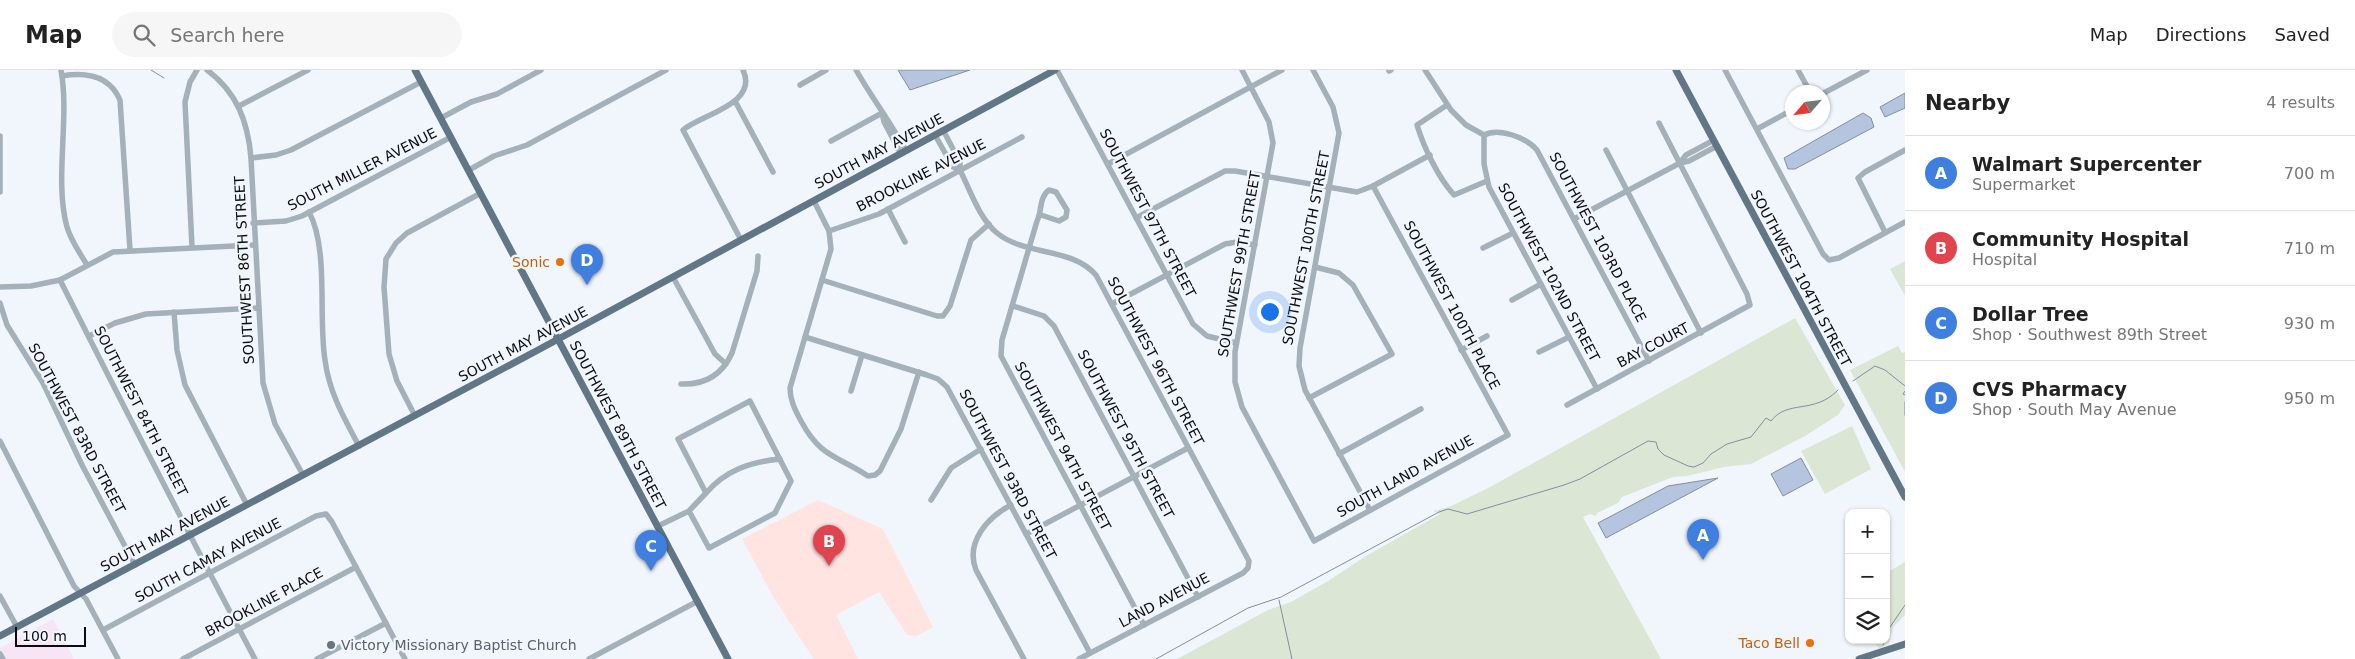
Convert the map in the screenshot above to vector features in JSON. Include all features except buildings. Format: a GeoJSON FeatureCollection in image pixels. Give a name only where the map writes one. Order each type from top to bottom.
{"type":"FeatureCollection","features":[{"type":"Feature","properties":{"kind":"main road","name":"SOUTHWEST 89TH STREET"},"geometry":{"type":"LineString","coordinates":[[415,70],[728,659]]}},
{"type":"Feature","properties":{"kind":"main road","name":"SOUTH MAY AVENUE"},"geometry":{"type":"LineString","coordinates":[[0,636],[559,339],[1056,70]]}},
{"type":"Feature","properties":{"kind":"main road","name":"SOUTHWEST 104TH STREET"},"geometry":{"type":"LineString","coordinates":[[1676,70],[1905,497]]}},
{"type":"Feature","properties":{"kind":"main road"},"geometry":{"type":"LineString","coordinates":[[1859,659],[1905,644]]}},
{"type":"Feature","properties":{"kind":"street"},"geometry":{"type":"LineString","coordinates":[[192,248],[185,102],[190,82],[196,70]]}},
{"type":"Feature","properties":{"kind":"street","name":"SOUTHWEST 86TH STREET"},"geometry":{"type":"LineString","coordinates":[[207,70],[225,87],[239,106],[247,126],[251,158],[261,368],[265,394],[275,424],[303,475]]}},
{"type":"Feature","properties":{"kind":"street"},"geometry":{"type":"LineString","coordinates":[[239,106],[308,70]]}},
{"type":"Feature","properties":{"kind":"street"},"geometry":{"type":"LineString","coordinates":[[441,118],[471,102],[503,91],[541,70]]}},
{"type":"Feature","properties":{"kind":"street"},"geometry":{"type":"LineString","coordinates":[[469,170],[494,156],[527,145],[666,70]]}},
{"type":"Feature","properties":{"kind":"street"},"geometry":{"type":"LineString","coordinates":[[741,240],[683,130],[735,102],[742,95],[745,89],[746,78],[743,70]]}},
{"type":"Feature","properties":{"kind":"street"},"geometry":{"type":"LineString","coordinates":[[800,84],[826,70]]}},
{"type":"Feature","properties":{"kind":"street"},"geometry":{"type":"LineString","coordinates":[[856,70],[882,113],[888,118],[903,152]]}},
{"type":"Feature","properties":{"kind":"street","name":"SOUTHWEST 97TH STREET"},"geometry":{"type":"LineString","coordinates":[[1056,70],[1197,330],[1210,338],[1236,343]]}},
{"type":"Feature","properties":{"kind":"street","name":"SOUTHWEST 99TH STREET"},"geometry":{"type":"LineString","coordinates":[[1242,70],[1267,118],[1272,133],[1272,149],[1236,343],[1235,382],[1242,407],[1314,541]]}},
{"type":"Feature","properties":{"kind":"street"},"geometry":{"type":"LineString","coordinates":[[1108,164],[1282,70]]}},
{"type":"Feature","properties":{"kind":"street","name":"SOUTHWEST 100TH STREET"},"geometry":{"type":"LineString","coordinates":[[1314,70],[1331,103],[1338,127],[1338,147],[1299,354],[1302,380],[1309,398],[1370,510]]}},
{"type":"Feature","properties":{"kind":"street"},"geometry":{"type":"LineString","coordinates":[[1425,70],[1447,105],[1463,122],[1484,135]]}},
{"type":"Feature","properties":{"kind":"street"},"geometry":{"type":"LineString","coordinates":[[1725,70],[1823,254],[1829,260],[1839,258],[1905,222]]}},
{"type":"Feature","properties":{"kind":"street"},"geometry":{"type":"LineString","coordinates":[[1798,70],[1806,85]]}},
{"type":"Feature","properties":{"kind":"street"},"geometry":{"type":"LineString","coordinates":[[1830,90],[1867,70]]}},
{"type":"Feature","properties":{"kind":"street"},"geometry":{"type":"LineString","coordinates":[[87,265],[70,235],[64,215],[62,73],[83,74],[100,78],[111,86],[120,100],[130,250]]}},
{"type":"Feature","properties":{"kind":"street"},"geometry":{"type":"LineString","coordinates":[[251,158],[276,155],[291,150],[421,82]]}},
{"type":"Feature","properties":{"kind":"street"},"geometry":{"type":"LineString","coordinates":[[735,102],[773,172]]}},
{"type":"Feature","properties":{"kind":"street"},"geometry":{"type":"LineString","coordinates":[[1447,105],[1416,125],[1430,155],[1447,187],[1454,195],[1487,181]]}},
{"type":"Feature","properties":{"kind":"street"},"geometry":{"type":"LineString","coordinates":[[831,141],[882,113]]}},
{"type":"Feature","properties":{"kind":"street"},"geometry":{"type":"LineString","coordinates":[[1757,129],[1785,114]]}},
{"type":"Feature","properties":{"kind":"street"},"geometry":{"type":"LineString","coordinates":[[1659,123],[1680,163]]}},
{"type":"Feature","properties":{"kind":"street","name":"SOUTHWEST 96TH STREET"},"geometry":{"type":"LineString","coordinates":[[943,130],[960,162],[960,170],[989,224],[1002,237],[1088,267],[1098,277],[1248,558],[1248,567]]}},
{"type":"Feature","properties":{"kind":"street","name":"SOUTHWEST 103RD PLACE"},"geometry":{"type":"LineString","coordinates":[[1484,135],[1497,133],[1531,143],[1540,154],[1649,361]]}},
{"type":"Feature","properties":{"kind":"street","name":"SOUTHWEST 96TH STREET"},"geometry":{"type":"LineString","coordinates":[[935,135],[953,167],[960,170]]}},
{"type":"Feature","properties":{"kind":"street","name":"SOUTHWEST 102ND STREET"},"geometry":{"type":"LineString","coordinates":[[1484,135],[1483,161],[1487,181],[1597,389]]}},
{"type":"Feature","properties":{"kind":"street"},"geometry":{"type":"LineString","coordinates":[[0,136],[0,192]]}},
{"type":"Feature","properties":{"kind":"street","name":"SOUTH MILLER AVENUE"},"geometry":{"type":"LineString","coordinates":[[253,223],[286,221],[309,212],[451,137]]}},
{"type":"Feature","properties":{"kind":"street","name":"BROOKLINE AVENUE"},"geometry":{"type":"LineString","coordinates":[[829,231],[888,210],[1022,137]]}},
{"type":"Feature","properties":{"kind":"street"},"geometry":{"type":"LineString","coordinates":[[1574,219],[1680,163],[1689,161],[1715,143]]}},
{"type":"Feature","properties":{"kind":"street"},"geometry":{"type":"LineString","coordinates":[[1606,150],[1701,333]]}},
{"type":"Feature","properties":{"kind":"street"},"geometry":{"type":"LineString","coordinates":[[1885,232],[1858,178],[1865,172],[1905,150]]}},
{"type":"Feature","properties":{"kind":"street"},"geometry":{"type":"LineString","coordinates":[[1136,218],[1225,171],[1268,176],[1354,192],[1373,186],[1430,155]]}},
{"type":"Feature","properties":{"kind":"street","name":"BAY COURT"},"geometry":{"type":"LineString","coordinates":[[1567,405],[1750,305],[1747,294],[1692,191],[1680,163]]}},
{"type":"Feature","properties":{"kind":"street","name":"SOUTHWEST 100TH PLACE"},"geometry":{"type":"LineString","coordinates":[[1373,186],[1508,435]]}},
{"type":"Feature","properties":{"kind":"street","name":"SOUTHWEST 94TH STREET"},"geometry":{"type":"LineString","coordinates":[[1041,215],[1059,221],[1066,218],[1066,210],[1056,192],[1049,190],[1044,194],[1040,210],[1041,215],[1036,223],[1002,340],[1001,356],[1144,625]]}},
{"type":"Feature","properties":{"kind":"street"},"geometry":{"type":"LineString","coordinates":[[414,416],[397,381],[388,344],[384,271],[392,248],[412,230],[481,193]]}},
{"type":"Feature","properties":{"kind":"street"},"geometry":{"type":"LineString","coordinates":[[814,200],[829,231],[831,249],[790,388],[796,411],[809,436],[821,449],[868,476],[875,475],[880,471],[901,429],[919,372]]}},
{"type":"Feature","properties":{"kind":"street"},"geometry":{"type":"LineString","coordinates":[[888,210],[905,242]]}},
{"type":"Feature","properties":{"kind":"street"},"geometry":{"type":"LineString","coordinates":[[309,212],[318,236],[327,373],[336,401],[359,446]]}},
{"type":"Feature","properties":{"kind":"street"},"geometry":{"type":"LineString","coordinates":[[822,280],[937,316],[943,316],[947,313],[950,306],[971,240],[989,224]]}},
{"type":"Feature","properties":{"kind":"street"},"geometry":{"type":"LineString","coordinates":[[1484,248],[1513,232]]}},
{"type":"Feature","properties":{"kind":"street"},"geometry":{"type":"LineString","coordinates":[[1112,304],[1228,243],[1237,242],[1254,245]]}},
{"type":"Feature","properties":{"kind":"street"},"geometry":{"type":"LineString","coordinates":[[0,287],[40,285],[60,280],[109,252],[254,245]]}},
{"type":"Feature","properties":{"kind":"street"},"geometry":{"type":"LineString","coordinates":[[681,384],[701,383],[719,373],[726,364],[732,353],[751,289],[758,256]]}},
{"type":"Feature","properties":{"kind":"street"},"geometry":{"type":"LineString","coordinates":[[1309,398],[1392,354],[1353,285],[1339,273],[1315,267]]}},
{"type":"Feature","properties":{"kind":"street"},"geometry":{"type":"LineString","coordinates":[[673,277],[715,354],[726,364]]}},
{"type":"Feature","properties":{"kind":"street","name":"SOUTHWEST 84TH STREET"},"geometry":{"type":"LineString","coordinates":[[60,280],[128,418],[256,659]]}},
{"type":"Feature","properties":{"kind":"street"},"geometry":{"type":"LineString","coordinates":[[1512,300],[1541,284]]}},
{"type":"Feature","properties":{"kind":"street","name":"SOUTHWEST 83RD STREET"},"geometry":{"type":"LineString","coordinates":[[0,303],[7,325],[43,383],[134,565]]}},
{"type":"Feature","properties":{"kind":"street","name":"SOUTHWEST 95TH STREET"},"geometry":{"type":"LineString","coordinates":[[1013,306],[1044,316],[1053,324],[1198,597]]}},
{"type":"Feature","properties":{"kind":"street"},"geometry":{"type":"LineString","coordinates":[[89,336],[126,319],[174,312],[258,308]]}},
{"type":"Feature","properties":{"kind":"street"},"geometry":{"type":"LineString","coordinates":[[174,312],[177,350],[185,385],[247,505]]}},
{"type":"Feature","properties":{"kind":"street"},"geometry":{"type":"LineString","coordinates":[[1462,350],[1487,336]]}},
{"type":"Feature","properties":{"kind":"street","name":"SOUTHWEST 93RD STREET"},"geometry":{"type":"LineString","coordinates":[[805,337],[919,372],[938,379],[949,389],[1090,653]]}},
{"type":"Feature","properties":{"kind":"street"},"geometry":{"type":"LineString","coordinates":[[1539,352],[1569,337]]}},
{"type":"Feature","properties":{"kind":"street"},"geometry":{"type":"LineString","coordinates":[[851,391],[862,355]]}},
{"type":"Feature","properties":{"kind":"street"},"geometry":{"type":"LineString","coordinates":[[689,511],[708,548],[775,513],[792,481],[750,401],[678,439],[706,493]]}},
{"type":"Feature","properties":{"kind":"street"},"geometry":{"type":"LineString","coordinates":[[1339,454],[1421,410]]}},
{"type":"Feature","properties":{"kind":"street","name":"SOUTH LAND AVENUE"},"geometry":{"type":"LineString","coordinates":[[1314,541],[1508,435]]}},
{"type":"Feature","properties":{"kind":"street"},"geometry":{"type":"LineString","coordinates":[[0,441],[74,586],[86,599],[118,659]]}},
{"type":"Feature","properties":{"kind":"street"},"geometry":{"type":"LineString","coordinates":[[1026,534],[1188,448]]}},
{"type":"Feature","properties":{"kind":"street"},"geometry":{"type":"LineString","coordinates":[[931,500],[951,468],[981,449]]}},
{"type":"Feature","properties":{"kind":"street"},"geometry":{"type":"LineString","coordinates":[[658,526],[689,511],[716,482],[739,468],[755,461],[780,459]]}},
{"type":"Feature","properties":{"kind":"street"},"geometry":{"type":"LineString","coordinates":[[1011,505],[993,515],[987,522],[974,544],[973,559],[978,574],[1024,659]]}},
{"type":"Feature","properties":{"kind":"street","name":"SOUTH CAMAY AVENUE"},"geometry":{"type":"LineString","coordinates":[[103,630],[316,516],[326,514],[356,567]]}},
{"type":"Feature","properties":{"kind":"street"},"geometry":{"type":"LineString","coordinates":[[356,567],[405,659]]}},
{"type":"Feature","properties":{"kind":"street","name":"BROOKLINE PLACE"},"geometry":{"type":"LineString","coordinates":[[183,659],[356,567]]}},
{"type":"Feature","properties":{"kind":"street","name":"LAND AVENUE"},"geometry":{"type":"LineString","coordinates":[[1079,659],[1245,572],[1248,567]]}},
{"type":"Feature","properties":{"kind":"street"},"geometry":{"type":"LineString","coordinates":[[0,596],[17,627]]}},
{"type":"Feature","properties":{"kind":"street"},"geometry":{"type":"LineString","coordinates":[[589,659],[698,601]]}},
{"type":"Feature","properties":{"kind":"street"},"geometry":{"type":"LineString","coordinates":[[318,659],[386,623]]}},
{"type":"Feature","properties":{"kind":"street"},"geometry":{"type":"LineString","coordinates":[[0,654],[3,659]]}},
{"type":"Feature","properties":{"kind":"shaded area"},"geometry":{"type":"Polygon","coordinates":[[[818,500],[883,529],[933,627],[917,636],[907,635],[879,592],[836,615],[858,659],[814,659],[775,600],[742,539],[818,500]]]}},
{"type":"Feature","properties":{"kind":"shaded area"},"geometry":{"type":"Polygon","coordinates":[[[53,619],[74,659],[0,659],[0,648],[53,619]]]}},
{"type":"Feature","properties":{"kind":"green space"},"geometry":{"type":"Polygon","coordinates":[[[1905,261],[1905,296],[1890,269],[1905,261]]]}},
{"type":"Feature","properties":{"kind":"green space"},"geometry":{"type":"Polygon","coordinates":[[[1795,318],[1845,405],[1838,415],[1805,436],[1751,464],[1673,477],[1622,497],[1618,503],[1597,513],[1596,516],[1590,514],[1583,517],[1661,659],[1177,659],[1268,610],[1291,602],[1328,581],[1366,556],[1440,514],[1433,511],[1449,507],[1490,487],[1795,318]]]}},
{"type":"Feature","properties":{"kind":"green space"},"geometry":{"type":"Polygon","coordinates":[[[1898,346],[1902,353],[1905,352],[1905,472],[1850,370],[1898,346]]]}},
{"type":"Feature","properties":{"kind":"green space"},"geometry":{"type":"Polygon","coordinates":[[[1852,426],[1871,469],[1825,494],[1801,451],[1852,426]]]}},
{"type":"Feature","properties":{"kind":"green space"},"geometry":{"type":"Polygon","coordinates":[[[1905,562],[1905,615],[1893,627],[1890,639],[1890,599],[1890,571],[1905,562]]]}},
{"type":"Feature","properties":{"kind":"green space"},"geometry":{"type":"Polygon","coordinates":[[[1876,644],[1887,644],[1880,648],[1876,644]]]}},
{"type":"Feature","properties":{"kind":"water"},"geometry":{"type":"Polygon","coordinates":[[[898,70],[970,70],[910,90],[898,70]]]}},
{"type":"Feature","properties":{"kind":"water"},"geometry":{"type":"Polygon","coordinates":[[[1905,93],[1905,108],[1885,117],[1880,107],[1905,93]]]}},
{"type":"Feature","properties":{"kind":"water"},"geometry":{"type":"Polygon","coordinates":[[[1863,113],[1871,118],[1874,127],[1795,169],[1788,169],[1784,158],[1863,113]]]}},
{"type":"Feature","properties":{"kind":"water"},"geometry":{"type":"Polygon","coordinates":[[[1801,458],[1813,480],[1783,496],[1771,474],[1801,458]]]}},
{"type":"Feature","properties":{"kind":"water"},"geometry":{"type":"Polygon","coordinates":[[[1718,478],[1606,538],[1598,523],[1668,486],[1718,478]]]}},
{"type":"Feature","properties":{"kind":"waterway"},"geometry":{"type":"LineString","coordinates":[[151,70],[164,78]]}},
{"type":"Feature","properties":{"kind":"waterway"},"geometry":{"type":"LineString","coordinates":[[1853,381],[1875,366],[1885,370],[1905,386]]}},
{"type":"Feature","properties":{"kind":"waterway"},"geometry":{"type":"LineString","coordinates":[[1156,659],[1248,608],[1281,597],[1439,512],[1448,509],[1467,514],[1564,485],[1580,479],[1648,441],[1656,442],[1658,449],[1664,455],[1694,467],[1703,463],[1711,454],[1727,444],[1751,437],[1766,418],[1771,421],[1785,410],[1820,402],[1829,398],[1838,390]]}},
{"type":"Feature","properties":{"kind":"waterway"},"geometry":{"type":"LineString","coordinates":[[1905,391],[1903,394],[1905,395]]}},
{"type":"Feature","properties":{"kind":"waterway"},"geometry":{"type":"LineString","coordinates":[[1905,402],[1905,415]]}},
{"type":"Feature","properties":{"kind":"waterway"},"geometry":{"type":"LineString","coordinates":[[1279,600],[1292,659]]}},
{"type":"Feature","properties":{"kind":"waterway"},"geometry":{"type":"LineString","coordinates":[[1890,627],[1905,605]]}},
{"type":"Feature","properties":{"kind":"place","name":"Sonic"},"geometry":{"type":"Point","coordinates":[560,262]}},
{"type":"Feature","properties":{"kind":"place","name":"CVS Pharmacy"},"geometry":{"type":"Point","coordinates":[587,285]}},
{"type":"Feature","properties":{"kind":"place","name":"Walmart Supercenter"},"geometry":{"type":"Point","coordinates":[1703,560]}},
{"type":"Feature","properties":{"kind":"place","name":"Community Hospital"},"geometry":{"type":"Point","coordinates":[829,566]}},
{"type":"Feature","properties":{"kind":"place","name":"Dollar Tree"},"geometry":{"type":"Point","coordinates":[651,571]}},
{"type":"Feature","properties":{"kind":"place","name":"Taco Bell"},"geometry":{"type":"Point","coordinates":[1810,643]}},
{"type":"Feature","properties":{"kind":"place","name":"Victory Missionary Baptist Church"},"geometry":{"type":"Point","coordinates":[331,645]}}]}
